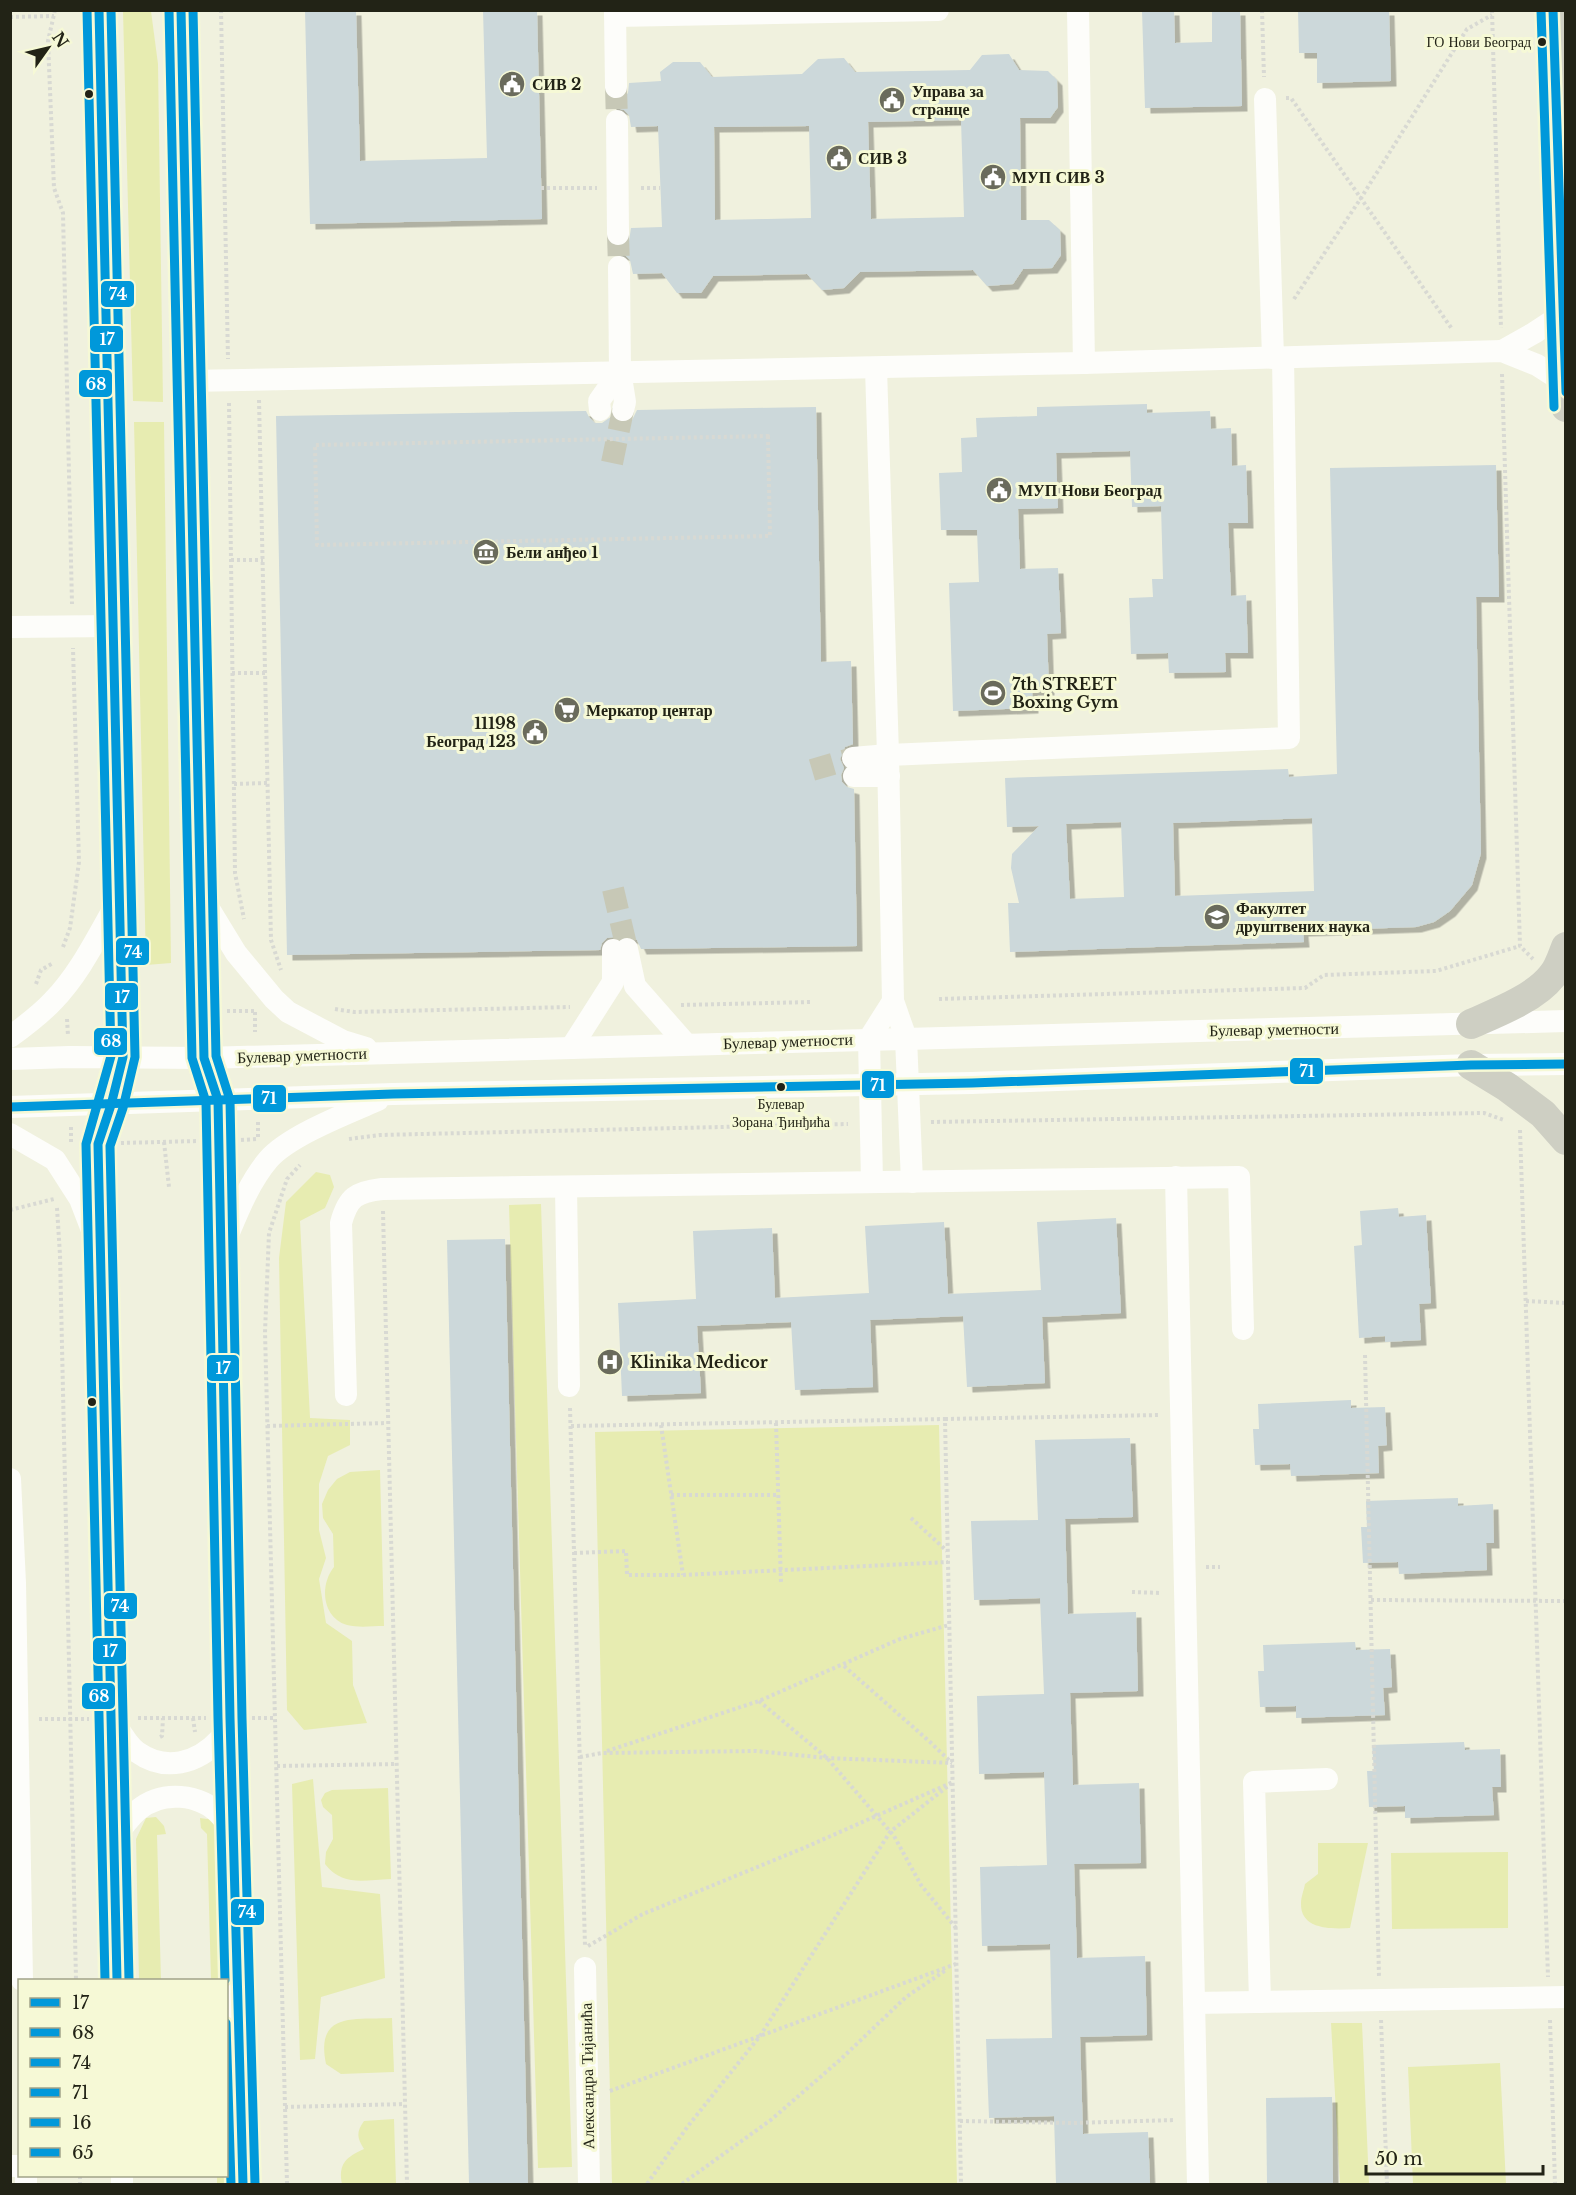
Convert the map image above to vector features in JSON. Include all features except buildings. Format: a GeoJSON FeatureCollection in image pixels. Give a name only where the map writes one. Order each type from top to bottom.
{"type":"FeatureCollection","features":[{"type":"Feature","properties":{"kind":"main road"},"geometry":{"type":"LineString","coordinates":[[1553,10],[1566,407]]}},
{"type":"Feature","properties":{"kind":"main road"},"geometry":{"type":"LineString","coordinates":[[1471,1024],[1532,993],[1551,978],[1566,946]]}},
{"type":"Feature","properties":{"kind":"main road"},"geometry":{"type":"LineString","coordinates":[[1471,1065],[1508,1087],[1543,1114],[1566,1140]]}},
{"type":"Feature","properties":{"kind":"street"},"geometry":{"type":"LineString","coordinates":[[99,10],[123,1057],[98,1144],[117,1979]]}},
{"type":"Feature","properties":{"kind":"street"},"geometry":{"type":"LineString","coordinates":[[180,10],[204,1058],[219,1100],[230,1718],[243,2184]]}},
{"type":"Feature","properties":{"kind":"street"},"geometry":{"type":"LineString","coordinates":[[616,87],[615,13],[938,10]]}},
{"type":"Feature","properties":{"kind":"street"},"geometry":{"type":"LineString","coordinates":[[1078,10],[1084,363]]}},
{"type":"Feature","properties":{"kind":"street"},"geometry":{"type":"LineString","coordinates":[[853,767],[1289,738],[1278,358],[1272,331],[1265,99]]}},
{"type":"Feature","properties":{"kind":"street"},"geometry":{"type":"LineString","coordinates":[[617,121],[618,234]]}},
{"type":"Feature","properties":{"kind":"street"},"geometry":{"type":"LineString","coordinates":[[619,267],[620,371],[625,402],[623,410]]}},
{"type":"Feature","properties":{"kind":"street"},"geometry":{"type":"LineString","coordinates":[[1502,351],[1563,314]]}},
{"type":"Feature","properties":{"kind":"street"},"geometry":{"type":"LineString","coordinates":[[188,381],[620,371],[876,368],[1502,351],[1537,365],[1565,383]]}},
{"type":"Feature","properties":{"kind":"street"},"geometry":{"type":"LineString","coordinates":[[876,368],[889,765],[893,1001],[906,1038],[912,1182]]}},
{"type":"Feature","properties":{"kind":"street"},"geometry":{"type":"LineString","coordinates":[[600,410],[598,401],[620,371]]}},
{"type":"Feature","properties":{"kind":"street"},"geometry":{"type":"LineString","coordinates":[[10,627],[113,626]]}},
{"type":"Feature","properties":{"kind":"street"},"geometry":{"type":"LineString","coordinates":[[199,892],[236,953],[274,999],[288,1012],[343,1041],[382,1053]]}},
{"type":"Feature","properties":{"kind":"street"},"geometry":{"type":"LineString","coordinates":[[10,1037],[52,1002],[66,986],[88,954],[119,899]]}},
{"type":"Feature","properties":{"kind":"street"},"geometry":{"type":"LineString","coordinates":[[571,1048],[613,982],[620,950],[635,986],[687,1044]]}},
{"type":"Feature","properties":{"kind":"street"},"geometry":{"type":"LineString","coordinates":[[872,1182],[868,1039],[893,1001]]}},
{"type":"Feature","properties":{"kind":"street","name":"Булевар уметности"},"geometry":{"type":"LineString","coordinates":[[10,1059],[204,1058],[1566,1020]]}},
{"type":"Feature","properties":{"kind":"street"},"geometry":{"type":"LineString","coordinates":[[10,1107],[393,1094],[869,1085],[1471,1065],[1566,1064]]}},
{"type":"Feature","properties":{"kind":"street"},"geometry":{"type":"LineString","coordinates":[[222,1249],[250,1187],[268,1160],[278,1150],[320,1125],[393,1094]]}},
{"type":"Feature","properties":{"kind":"street"},"geometry":{"type":"LineString","coordinates":[[10,1134],[56,1160],[80,1199],[101,1261]]}},
{"type":"Feature","properties":{"kind":"street"},"geometry":{"type":"LineString","coordinates":[[1176,1177],[1198,2184]]}},
{"type":"Feature","properties":{"kind":"street"},"geometry":{"type":"LineString","coordinates":[[346,1395],[341,1223],[350,1200],[366,1191],[382,1189],[1239,1177],[1243,1329]]}},
{"type":"Feature","properties":{"kind":"street"},"geometry":{"type":"LineString","coordinates":[[566,1187],[570,1386]]}},
{"type":"Feature","properties":{"kind":"street"},"geometry":{"type":"LineString","coordinates":[[10,1479],[15,1583],[16,1945],[22,1979]]}},
{"type":"Feature","properties":{"kind":"street"},"geometry":{"type":"LineString","coordinates":[[112,1718],[136,1751],[155,1761],[174,1765],[203,1754],[221,1738],[230,1718]]}},
{"type":"Feature","properties":{"kind":"street"},"geometry":{"type":"LineString","coordinates":[[1260,2002],[1254,1782],[1327,1779]]}},
{"type":"Feature","properties":{"kind":"street"},"geometry":{"type":"LineString","coordinates":[[114,1839],[139,1809],[160,1798],[181,1796],[204,1803],[220,1816],[234,1836]]}},
{"type":"Feature","properties":{"kind":"street","name":"Александра Тијанића"},"geometry":{"type":"LineString","coordinates":[[585,1968],[589,2184]]}},
{"type":"Feature","properties":{"kind":"street"},"geometry":{"type":"LineString","coordinates":[[1194,2003],[1557,1997]]}},
{"type":"Feature","properties":{"kind":"path"},"geometry":{"type":"LineString","coordinates":[[221,10],[229,381],[235,873],[246,925]]}},
{"type":"Feature","properties":{"kind":"path"},"geometry":{"type":"LineString","coordinates":[[1262,10],[1265,99]]}},
{"type":"Feature","properties":{"kind":"path"},"geometry":{"type":"LineString","coordinates":[[1272,331],[1361,198],[1467,29],[1492,12]]}},
{"type":"Feature","properties":{"kind":"path"},"geometry":{"type":"LineString","coordinates":[[1492,12],[1521,946],[1551,978]]}},
{"type":"Feature","properties":{"kind":"path"},"geometry":{"type":"LineString","coordinates":[[10,16],[54,13],[48,41],[54,188],[63,213],[79,862],[70,928],[60,956]]}},
{"type":"Feature","properties":{"kind":"path"},"geometry":{"type":"LineString","coordinates":[[1291,98],[1468,352]]}},
{"type":"Feature","properties":{"kind":"path"},"geometry":{"type":"LineString","coordinates":[[258,379],[271,940],[281,976],[273,968]]}},
{"type":"Feature","properties":{"kind":"path"},"geometry":{"type":"LineString","coordinates":[[768,436],[770,536],[560,540],[317,545],[315,445],[768,436]]}},
{"type":"Feature","properties":{"kind":"path"},"geometry":{"type":"LineString","coordinates":[[231,560],[262,560]]}},
{"type":"Feature","properties":{"kind":"path"},"geometry":{"type":"LineString","coordinates":[[232,673],[265,673]]}},
{"type":"Feature","properties":{"kind":"path"},"geometry":{"type":"LineString","coordinates":[[234,784],[267,783]]}},
{"type":"Feature","properties":{"kind":"path"},"geometry":{"type":"LineString","coordinates":[[939,999],[1305,988],[1324,975],[1436,971],[1521,946]]}},
{"type":"Feature","properties":{"kind":"path"},"geometry":{"type":"LineString","coordinates":[[35,989],[41,970],[56,960]]}},
{"type":"Feature","properties":{"kind":"path"},"geometry":{"type":"LineString","coordinates":[[651,1005],[812,1002]]}},
{"type":"Feature","properties":{"kind":"path"},"geometry":{"type":"LineString","coordinates":[[329,1008],[354,1012],[598,1006]]}},
{"type":"Feature","properties":{"kind":"path"},"geometry":{"type":"LineString","coordinates":[[227,1011],[255,1011]]}},
{"type":"Feature","properties":{"kind":"path"},"geometry":{"type":"LineString","coordinates":[[909,1123],[1484,1113],[1504,1120],[1520,1130],[1536,1601],[1557,1997],[1555,2184]]}},
{"type":"Feature","properties":{"kind":"path"},"geometry":{"type":"LineString","coordinates":[[71,1145],[258,1139],[258,1122]]}},
{"type":"Feature","properties":{"kind":"path"},"geometry":{"type":"LineString","coordinates":[[340,1143],[349,1139],[380,1134],[871,1124]]}},
{"type":"Feature","properties":{"kind":"path"},"geometry":{"type":"LineString","coordinates":[[164,1142],[168,1187]]}},
{"type":"Feature","properties":{"kind":"path"},"geometry":{"type":"LineString","coordinates":[[287,2184],[265,1332],[269,1233],[287,1179],[303,1163]]}},
{"type":"Feature","properties":{"kind":"path"},"geometry":{"type":"LineString","coordinates":[[382,1189],[407,2184]]}},
{"type":"Feature","properties":{"kind":"path"},"geometry":{"type":"LineString","coordinates":[[51,1191],[58,1215],[60,1255],[76,1979]]}},
{"type":"Feature","properties":{"kind":"path"},"geometry":{"type":"LineString","coordinates":[[10,1210],[55,1199]]}},
{"type":"Feature","properties":{"kind":"path"},"geometry":{"type":"LineString","coordinates":[[1526,1301],[1566,1303]]}},
{"type":"Feature","properties":{"kind":"path"},"geometry":{"type":"LineString","coordinates":[[1365,1355],[1375,1807]]}},
{"type":"Feature","properties":{"kind":"path"},"geometry":{"type":"LineString","coordinates":[[570,1386],[585,1948],[643,1914],[953,1782]]}},
{"type":"Feature","properties":{"kind":"path"},"geometry":{"type":"LineString","coordinates":[[571,1426],[1181,1414]]}},
{"type":"Feature","properties":{"kind":"path"},"geometry":{"type":"LineString","coordinates":[[945,1419],[961,2184]]}},
{"type":"Feature","properties":{"kind":"path"},"geometry":{"type":"LineString","coordinates":[[267,1426],[387,1423]]}},
{"type":"Feature","properties":{"kind":"path"},"geometry":{"type":"LineString","coordinates":[[776,1423],[781,1583]]}},
{"type":"Feature","properties":{"kind":"path"},"geometry":{"type":"LineString","coordinates":[[661,1425],[682,1575]]}},
{"type":"Feature","properties":{"kind":"path"},"geometry":{"type":"LineString","coordinates":[[671,1495],[778,1495]]}},
{"type":"Feature","properties":{"kind":"path"},"geometry":{"type":"LineString","coordinates":[[911,1518],[948,1552]]}},
{"type":"Feature","properties":{"kind":"path"},"geometry":{"type":"LineString","coordinates":[[574,1553],[626,1551],[627,1575],[682,1575],[948,1562]]}},
{"type":"Feature","properties":{"kind":"path"},"geometry":{"type":"LineString","coordinates":[[1132,1592],[1172,1594]]}},
{"type":"Feature","properties":{"kind":"path"},"geometry":{"type":"LineString","coordinates":[[1371,1600],[1566,1602]]}},
{"type":"Feature","properties":{"kind":"path"},"geometry":{"type":"LineString","coordinates":[[580,1757],[602,1753],[759,1701],[844,1666],[900,1639],[949,1624]]}},
{"type":"Feature","properties":{"kind":"path"},"geometry":{"type":"LineString","coordinates":[[844,1666],[952,1763]]}},
{"type":"Feature","properties":{"kind":"path"},"geometry":{"type":"LineString","coordinates":[[759,1701],[827,1758],[890,1832],[921,1885],[956,1928]]}},
{"type":"Feature","properties":{"kind":"path"},"geometry":{"type":"LineString","coordinates":[[154,1741],[162,1736],[163,1718]]}},
{"type":"Feature","properties":{"kind":"path"},"geometry":{"type":"LineString","coordinates":[[38,1719],[276,1718]]}},
{"type":"Feature","properties":{"kind":"path"},"geometry":{"type":"LineString","coordinates":[[602,1753],[756,1751],[827,1758],[952,1763]]}},
{"type":"Feature","properties":{"kind":"path"},"geometry":{"type":"LineString","coordinates":[[277,1766],[397,1764]]}},
{"type":"Feature","properties":{"kind":"path"},"geometry":{"type":"LineString","coordinates":[[647,2184],[688,2126],[760,2036],[890,1832],[953,1782]]}},
{"type":"Feature","properties":{"kind":"path"},"geometry":{"type":"LineString","coordinates":[[588,2099],[956,1964]]}},
{"type":"Feature","properties":{"kind":"path"},"geometry":{"type":"LineString","coordinates":[[682,2184],[772,2119],[841,2059],[906,1996],[956,1964]]}},
{"type":"Feature","properties":{"kind":"path"},"geometry":{"type":"LineString","coordinates":[[285,2107],[405,2104]]}},
{"type":"Feature","properties":{"kind":"path"},"geometry":{"type":"LineString","coordinates":[[960,2121],[1073,2123],[1145,2119]]}},
{"type":"Feature","properties":{"kind":"green space"},"geometry":{"type":"Polygon","coordinates":[[[123,11],[151,11],[158,64],[163,402],[133,401],[123,11]]]}},
{"type":"Feature","properties":{"kind":"green space"},"geometry":{"type":"Polygon","coordinates":[[[134,422],[164,422],[171,963],[146,965],[134,422]]]}},
{"type":"Feature","properties":{"kind":"green space"},"geometry":{"type":"Polygon","coordinates":[[[316,1172],[330,1175],[334,1187],[325,1208],[300,1221],[310,1418],[350,1420],[350,1445],[328,1456],[319,1484],[319,1530],[326,1558],[319,1579],[326,1623],[352,1641],[353,1685],[367,1723],[304,1730],[287,1710],[279,1258],[286,1202],[316,1172]]]}},
{"type":"Feature","properties":{"kind":"green space"},"geometry":{"type":"Polygon","coordinates":[[[541,1204],[572,2167],[538,2168],[509,1205],[541,1204]]]}},
{"type":"Feature","properties":{"kind":"green space"},"geometry":{"type":"Polygon","coordinates":[[[939,1425],[957,2184],[612,2184],[595,1432],[939,1425]]]}},
{"type":"Feature","properties":{"kind":"green space"},"geometry":{"type":"Polygon","coordinates":[[[380,1470],[384,1626],[352,1626],[338,1621],[328,1608],[325,1591],[329,1574],[334,1567],[333,1534],[323,1518],[322,1504],[328,1490],[337,1479],[350,1472],[380,1470]]]}},
{"type":"Feature","properties":{"kind":"green space"},"geometry":{"type":"Polygon","coordinates":[[[313,1779],[322,1887],[380,1894],[385,1978],[321,1997],[315,2059],[300,2060],[292,1784],[313,1779]]]}},
{"type":"Feature","properties":{"kind":"green space"},"geometry":{"type":"Polygon","coordinates":[[[388,1788],[391,1879],[363,1881],[339,1876],[325,1864],[326,1852],[333,1839],[332,1815],[323,1807],[321,1800],[325,1793],[332,1790],[388,1788]]]}},
{"type":"Feature","properties":{"kind":"green space"},"geometry":{"type":"Polygon","coordinates":[[[211,1816],[226,1832],[237,2184],[217,2184],[217,2177],[228,2177],[228,1979],[211,1979],[207,1834],[201,1828],[200,1818],[207,1819],[211,1816]]]}},
{"type":"Feature","properties":{"kind":"green space"},"geometry":{"type":"Polygon","coordinates":[[[156,1817],[164,1826],[166,1834],[157,1835],[161,1979],[139,1979],[136,1839],[146,1818],[156,1817]]]}},
{"type":"Feature","properties":{"kind":"green space"},"geometry":{"type":"Polygon","coordinates":[[[1318,1843],[1368,1843],[1350,1928],[1318,1926],[1311,1923],[1302,1912],[1301,1901],[1305,1884],[1318,1874],[1318,1843]]]}},
{"type":"Feature","properties":{"kind":"green space"},"geometry":{"type":"Polygon","coordinates":[[[1508,1852],[1508,1928],[1392,1929],[1391,1853],[1508,1852]]]}},
{"type":"Feature","properties":{"kind":"green space"},"geometry":{"type":"Polygon","coordinates":[[[392,2018],[394,2072],[341,2074],[326,2064],[324,2047],[326,2035],[332,2027],[352,2019],[392,2018]]]}},
{"type":"Feature","properties":{"kind":"green space"},"geometry":{"type":"Polygon","coordinates":[[[1331,2023],[1362,2023],[1369,2184],[1340,2184],[1331,2023]]]}},
{"type":"Feature","properties":{"kind":"green space"},"geometry":{"type":"Polygon","coordinates":[[[1500,2063],[1506,2184],[1413,2184],[1408,2067],[1500,2063]]]}},
{"type":"Feature","properties":{"kind":"green space"},"geometry":{"type":"Polygon","coordinates":[[[394,2119],[396,2184],[342,2184],[342,2166],[348,2158],[364,2149],[358,2135],[364,2121],[394,2119]]]}},
{"type":"Feature","properties":{"kind":"tunnel"},"geometry":{"type":"LineString","coordinates":[[616,87],[617,121]]}},
{"type":"Feature","properties":{"kind":"tunnel"},"geometry":{"type":"LineString","coordinates":[[618,234],[619,267]]}},
{"type":"Feature","properties":{"kind":"tunnel"},"geometry":{"type":"LineString","coordinates":[[612,463],[623,410]]}},
{"type":"Feature","properties":{"kind":"tunnel"},"geometry":{"type":"LineString","coordinates":[[812,770],[853,758]]}},
{"type":"Feature","properties":{"kind":"tunnel"},"geometry":{"type":"LineString","coordinates":[[613,889],[627,949]]}},
{"type":"Feature","properties":{"kind":"transit line","name":"68"},"geometry":{"type":"LineString","coordinates":[[87,10],[111,1056],[86,1144],[105,1979]]}},
{"type":"Feature","properties":{"kind":"transit line","name":"17"},"geometry":{"type":"LineString","coordinates":[[99,10],[123,1057],[98,1144],[117,1979]]}},
{"type":"Feature","properties":{"kind":"transit line","name":"74"},"geometry":{"type":"LineString","coordinates":[[111,10],[135,1057],[123,1108],[110,1146],[129,1979]]}},
{"type":"Feature","properties":{"kind":"transit line","name":"68"},"geometry":{"type":"LineString","coordinates":[[169,10],[192,1058],[206,1102],[225,1979]]}},
{"type":"Feature","properties":{"kind":"transit line","name":"17"},"geometry":{"type":"LineString","coordinates":[[181,10],[204,1058],[218,1100],[230,1718],[243,2184]]}},
{"type":"Feature","properties":{"kind":"transit line","name":"74"},"geometry":{"type":"LineString","coordinates":[[193,10],[216,1056],[230,1100],[242,1718],[255,2184]]}},
{"type":"Feature","properties":{"kind":"transit line","name":"65"},"geometry":{"type":"LineString","coordinates":[[1541,10],[1554,407]]}},
{"type":"Feature","properties":{"kind":"transit line","name":"16"},"geometry":{"type":"LineString","coordinates":[[1553,10],[1566,392]]}},
{"type":"Feature","properties":{"kind":"transit line","name":"71"},"geometry":{"type":"LineString","coordinates":[[10,1107],[393,1094],[972,1083],[1471,1065],[1566,1064]]}},
{"type":"Feature","properties":{"kind":"transit line","name":"68"},"geometry":{"type":"LineString","coordinates":[[228,2087],[231,2184]]}},
{"type":"Feature","properties":{"kind":"place","name":"ГО Нови Београд"},"geometry":{"type":"Point","coordinates":[1542,42]}},
{"type":"Feature","properties":{"kind":"place","name":"СИВ 2"},"geometry":{"type":"Point","coordinates":[512,84]}},
{"type":"Feature","properties":{"kind":"place","name":"Управа за странце"},"geometry":{"type":"Point","coordinates":[892,100]}},
{"type":"Feature","properties":{"kind":"place","name":"СИВ 3"},"geometry":{"type":"Point","coordinates":[839,158]}},
{"type":"Feature","properties":{"kind":"place","name":"МУП СИВ 3"},"geometry":{"type":"Point","coordinates":[993,177]}},
{"type":"Feature","properties":{"kind":"place","name":"МУП Нови Београд"},"geometry":{"type":"Point","coordinates":[999,490]}},
{"type":"Feature","properties":{"kind":"place","name":"Бели анђео 1"},"geometry":{"type":"Point","coordinates":[486,552]}},
{"type":"Feature","properties":{"kind":"place","name":"7th STREET Boxing Gym"},"geometry":{"type":"Point","coordinates":[993,693]}},
{"type":"Feature","properties":{"kind":"place","name":"Меркатор центар"},"geometry":{"type":"Point","coordinates":[567,710]}},
{"type":"Feature","properties":{"kind":"place","name":"11198 Београд 123"},"geometry":{"type":"Point","coordinates":[535,732]}},
{"type":"Feature","properties":{"kind":"place","name":"Факултет друштвених наука"},"geometry":{"type":"Point","coordinates":[1217,917]}},
{"type":"Feature","properties":{"kind":"place","name":"Булевар Зорана Ђинђића"},"geometry":{"type":"Point","coordinates":[781,1087]}},
{"type":"Feature","properties":{"kind":"place","name":"Klinika Medicor"},"geometry":{"type":"Point","coordinates":[610,1362]}}]}
